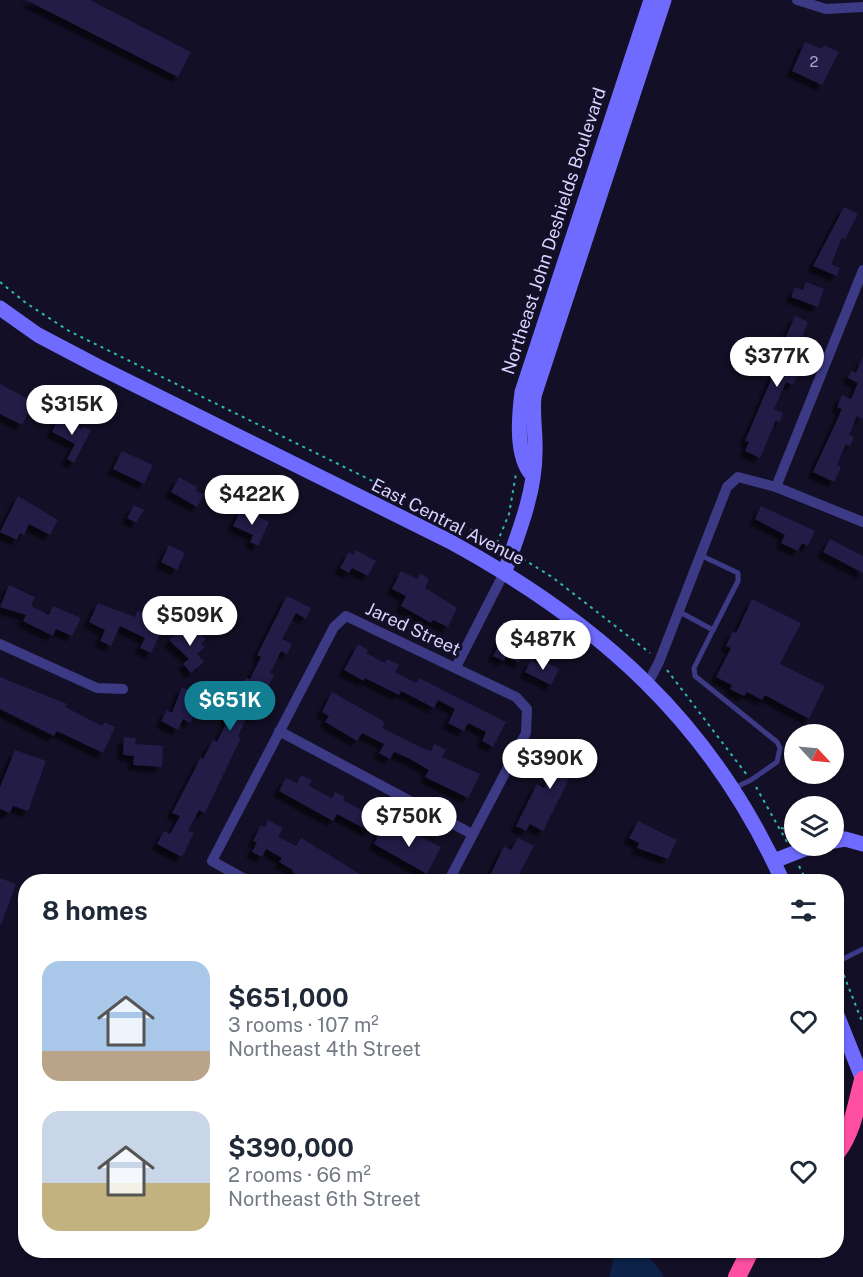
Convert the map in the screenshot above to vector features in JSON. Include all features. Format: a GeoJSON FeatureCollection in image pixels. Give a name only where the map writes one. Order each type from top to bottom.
{"type":"FeatureCollection","features":[{"type":"Feature","properties":{"kind":"highway"},"geometry":{"type":"LineString","coordinates":[[844,1142],[853,1122],[863,1080]]}},
{"type":"Feature","properties":{"kind":"highway"},"geometry":{"type":"LineString","coordinates":[[737,1277],[746,1258]]}},
{"type":"Feature","properties":{"kind":"street","name":"Northeast John Deshields Boulevard"},"geometry":{"type":"LineString","coordinates":[[532,475],[524,466],[519,411],[522,392],[651,0]]}},
{"type":"Feature","properties":{"kind":"street","name":"Northeast John Deshields Boulevard"},"geometry":{"type":"LineString","coordinates":[[505,571],[527,504],[532,475],[535,454],[532,418],[534,396],[664,0]]}},
{"type":"Feature","properties":{"kind":"street"},"geometry":{"type":"LineString","coordinates":[[797,0],[826,9],[863,7]]}},
{"type":"Feature","properties":{"kind":"street"},"geometry":{"type":"LineString","coordinates":[[776,486],[863,270]]}},
{"type":"Feature","properties":{"kind":"street","name":"East Central Avenue"},"geometry":{"type":"LineString","coordinates":[[0,308],[38,335],[87,361],[505,571],[560,608],[612,649],[678,715],[734,788],[780,874]]}},
{"type":"Feature","properties":{"kind":"street"},"geometry":{"type":"LineString","coordinates":[[648,683],[727,487],[738,477],[776,486],[863,522]]}},
{"type":"Feature","properties":{"kind":"street"},"geometry":{"type":"LineString","coordinates":[[456,667],[505,571]]}},
{"type":"Feature","properties":{"kind":"street","name":"Jared Street"},"geometry":{"type":"LineString","coordinates":[[279,731],[334,627],[346,616],[516,697],[527,709],[526,733],[472,834]]}},
{"type":"Feature","properties":{"kind":"street"},"geometry":{"type":"LineString","coordinates":[[0,644],[97,688],[123,689]]}},
{"type":"Feature","properties":{"kind":"street"},"geometry":{"type":"LineString","coordinates":[[236,874],[212,861],[279,731],[472,834],[452,874]]}},
{"type":"Feature","properties":{"kind":"street"},"geometry":{"type":"LineString","coordinates":[[844,839],[863,844]]}},
{"type":"Feature","properties":{"kind":"street"},"geometry":{"type":"LineString","coordinates":[[774,861],[787,856]]}},
{"type":"Feature","properties":{"kind":"street"},"geometry":{"type":"LineString","coordinates":[[844,1032],[863,1080]]}},
{"type":"Feature","properties":{"kind":"lane"},"geometry":{"type":"LineString","coordinates":[[700,555],[738,573],[738,581],[694,668],[695,676],[777,742],[780,748],[777,762],[751,780],[734,788]]}},
{"type":"Feature","properties":{"kind":"lane"},"geometry":{"type":"LineString","coordinates":[[678,611],[712,630]]}},
{"type":"Feature","properties":{"kind":"lane"},"geometry":{"type":"LineString","coordinates":[[844,959],[863,949]]}},
{"type":"Feature","properties":{"kind":"path"},"geometry":{"type":"LineString","coordinates":[[844,977],[863,1024]]}},
{"type":"Feature","properties":{"kind":"water"},"geometry":{"type":"Polygon","coordinates":[[[614,1258],[649,1258],[664,1277],[609,1277],[614,1258]]]}},
{"type":"Feature","properties":{"kind":"building"},"geometry":{"type":"Polygon","coordinates":[[[26,0],[90,0],[191,52],[178,77],[26,0]]]}},
{"type":"Feature","properties":{"kind":"building"},"geometry":{"type":"Polygon","coordinates":[[[805,42],[822,49],[824,45],[839,52],[822,85],[792,71],[805,42]]]}},
{"type":"Feature","properties":{"kind":"building"},"geometry":{"type":"Polygon","coordinates":[[[844,207],[858,214],[845,239],[842,238],[831,264],[840,268],[837,276],[813,266],[844,207]]]}},
{"type":"Feature","properties":{"kind":"building"},"geometry":{"type":"Polygon","coordinates":[[[806,282],[824,289],[818,307],[791,297],[795,287],[803,290],[806,282]]]}},
{"type":"Feature","properties":{"kind":"building"},"geometry":{"type":"Polygon","coordinates":[[[795,316],[808,322],[802,337],[811,341],[807,351],[803,349],[792,373],[798,375],[793,385],[786,382],[774,409],[783,413],[780,422],[776,420],[760,458],[745,451],[749,442],[745,441],[787,342],[784,341],[795,316]]]}},
{"type":"Feature","properties":{"kind":"building"},"geometry":{"type":"Polygon","coordinates":[[[863,357],[863,419],[857,416],[849,435],[854,437],[850,446],[846,444],[837,465],[841,467],[834,482],[813,472],[842,409],[837,407],[842,395],[851,399],[858,383],[848,378],[851,371],[856,373],[863,357]]]}},
{"type":"Feature","properties":{"kind":"building"},"geometry":{"type":"Polygon","coordinates":[[[0,384],[34,402],[22,425],[0,414],[0,384]]]}},
{"type":"Feature","properties":{"kind":"building"},"geometry":{"type":"Polygon","coordinates":[[[59,417],[82,429],[83,426],[91,430],[74,463],[67,459],[75,444],[52,432],[59,417]]]}},
{"type":"Feature","properties":{"kind":"building"},"geometry":{"type":"Polygon","coordinates":[[[122,451],[153,465],[144,484],[113,469],[122,451]]]}},
{"type":"Feature","properties":{"kind":"building"},"geometry":{"type":"Polygon","coordinates":[[[179,477],[197,487],[196,491],[204,495],[197,507],[171,492],[179,477]]]}},
{"type":"Feature","properties":{"kind":"building"},"geometry":{"type":"Polygon","coordinates":[[[18,496],[58,520],[50,535],[29,524],[24,535],[20,533],[17,540],[0,532],[18,496]]]}},
{"type":"Feature","properties":{"kind":"building"},"geometry":{"type":"Polygon","coordinates":[[[134,505],[144,510],[136,523],[127,518],[134,505]]]}},
{"type":"Feature","properties":{"kind":"building"},"geometry":{"type":"Polygon","coordinates":[[[761,506],[815,531],[808,546],[802,543],[798,551],[781,543],[785,535],[755,519],[761,506]]]}},
{"type":"Feature","properties":{"kind":"building"},"geometry":{"type":"Polygon","coordinates":[[[241,509],[269,522],[258,546],[250,542],[253,535],[233,526],[241,509]]]}},
{"type":"Feature","properties":{"kind":"building"},"geometry":{"type":"Polygon","coordinates":[[[830,539],[863,556],[863,573],[823,552],[830,539]]]}},
{"type":"Feature","properties":{"kind":"building"},"geometry":{"type":"Polygon","coordinates":[[[169,545],[185,553],[177,570],[161,562],[169,545]]]}},
{"type":"Feature","properties":{"kind":"building"},"geometry":{"type":"Polygon","coordinates":[[[356,550],[376,561],[368,576],[352,568],[349,573],[340,568],[349,552],[353,555],[356,550]]]}},
{"type":"Feature","properties":{"kind":"building"},"geometry":{"type":"Polygon","coordinates":[[[401,571],[417,579],[420,573],[429,579],[425,588],[457,608],[448,627],[433,620],[431,623],[401,606],[406,596],[392,589],[401,571]]]}},
{"type":"Feature","properties":{"kind":"building"},"geometry":{"type":"Polygon","coordinates":[[[9,585],[35,597],[31,606],[49,615],[53,606],[81,618],[72,636],[56,629],[53,636],[23,621],[26,615],[0,607],[9,585]]]}},
{"type":"Feature","properties":{"kind":"building"},"geometry":{"type":"Polygon","coordinates":[[[287,596],[311,608],[306,619],[296,613],[282,639],[292,644],[287,654],[281,651],[270,673],[274,675],[253,718],[248,715],[238,736],[241,738],[205,813],[199,810],[188,831],[194,833],[182,857],[157,844],[164,831],[170,834],[180,816],[172,813],[201,757],[203,759],[213,740],[217,742],[228,720],[224,718],[246,678],[250,679],[261,657],[257,655],[287,596]]]}},
{"type":"Feature","properties":{"kind":"building"},"geometry":{"type":"Polygon","coordinates":[[[752,599],[801,623],[780,664],[825,686],[809,719],[765,695],[762,700],[747,692],[744,696],[730,689],[732,685],[716,677],[731,648],[726,646],[733,631],[736,633],[752,599]]]}},
{"type":"Feature","properties":{"kind":"building"},"geometry":{"type":"Polygon","coordinates":[[[98,603],[135,617],[137,611],[165,624],[151,653],[140,648],[145,638],[120,626],[111,646],[100,641],[105,630],[89,622],[98,603]]]}},
{"type":"Feature","properties":{"kind":"building"},"geometry":{"type":"Polygon","coordinates":[[[186,625],[195,635],[199,632],[206,639],[201,644],[205,647],[197,654],[204,662],[191,673],[183,664],[189,659],[169,640],[186,625]]]}},
{"type":"Feature","properties":{"kind":"building"},"geometry":{"type":"Polygon","coordinates":[[[506,631],[529,643],[519,663],[506,656],[504,661],[493,656],[506,631]]]}},
{"type":"Feature","properties":{"kind":"building"},"geometry":{"type":"Polygon","coordinates":[[[358,644],[368,650],[366,653],[385,663],[387,659],[399,665],[395,672],[416,683],[419,678],[506,722],[493,747],[482,741],[486,732],[468,723],[464,731],[448,723],[455,709],[438,700],[434,708],[401,691],[399,695],[344,670],[358,644]]]}},
{"type":"Feature","properties":{"kind":"building"},"geometry":{"type":"Polygon","coordinates":[[[540,659],[559,669],[551,685],[525,672],[531,660],[538,664],[540,659]]]}},
{"type":"Feature","properties":{"kind":"building"},"geometry":{"type":"Polygon","coordinates":[[[0,677],[67,704],[65,707],[102,726],[104,722],[115,727],[103,753],[57,731],[54,736],[0,709],[0,677]]]}},
{"type":"Feature","properties":{"kind":"building"},"geometry":{"type":"Polygon","coordinates":[[[182,687],[203,698],[190,723],[183,719],[178,730],[161,721],[167,710],[172,713],[182,687]]]}},
{"type":"Feature","properties":{"kind":"building"},"geometry":{"type":"Polygon","coordinates":[[[332,692],[385,722],[382,728],[424,749],[431,751],[434,744],[446,750],[442,757],[480,774],[468,798],[425,777],[429,770],[408,758],[394,752],[390,759],[379,753],[384,744],[362,733],[357,741],[325,722],[329,716],[322,712],[332,692]]]}},
{"type":"Feature","properties":{"kind":"building"},"geometry":{"type":"Polygon","coordinates":[[[124,737],[136,738],[135,744],[163,746],[162,767],[133,765],[134,756],[123,755],[124,737]]]}},
{"type":"Feature","properties":{"kind":"building"},"geometry":{"type":"Polygon","coordinates":[[[567,743],[583,751],[543,831],[530,824],[526,831],[516,826],[537,784],[544,788],[556,766],[549,763],[554,753],[561,756],[567,743]]]}},
{"type":"Feature","properties":{"kind":"building"},"geometry":{"type":"Polygon","coordinates":[[[15,750],[46,761],[28,811],[13,806],[10,813],[0,809],[0,787],[15,750]]]}},
{"type":"Feature","properties":{"kind":"building"},"geometry":{"type":"Polygon","coordinates":[[[301,775],[312,780],[309,786],[332,798],[335,792],[345,797],[343,800],[376,818],[369,831],[337,814],[333,821],[279,791],[286,778],[297,783],[301,775]]]}},
{"type":"Feature","properties":{"kind":"building"},"geometry":{"type":"Polygon","coordinates":[[[268,820],[283,828],[278,837],[296,846],[301,838],[360,874],[296,874],[279,862],[282,858],[266,849],[262,857],[252,852],[257,842],[253,841],[261,825],[265,827],[268,820]]]}},
{"type":"Feature","properties":{"kind":"building"},"geometry":{"type":"Polygon","coordinates":[[[638,821],[677,840],[668,859],[637,848],[639,843],[629,838],[638,821]]]}},
{"type":"Feature","properties":{"kind":"building"},"geometry":{"type":"Polygon","coordinates":[[[401,827],[441,847],[427,874],[374,844],[382,828],[396,836],[401,827]]]}},
{"type":"Feature","properties":{"kind":"building"},"geometry":{"type":"Polygon","coordinates":[[[518,838],[534,846],[519,874],[491,874],[504,846],[511,850],[518,838]]]}},
{"type":"Feature","properties":{"kind":"building"},"geometry":{"type":"Polygon","coordinates":[[[0,878],[16,884],[1,925],[0,924],[0,878]]]}}]}
